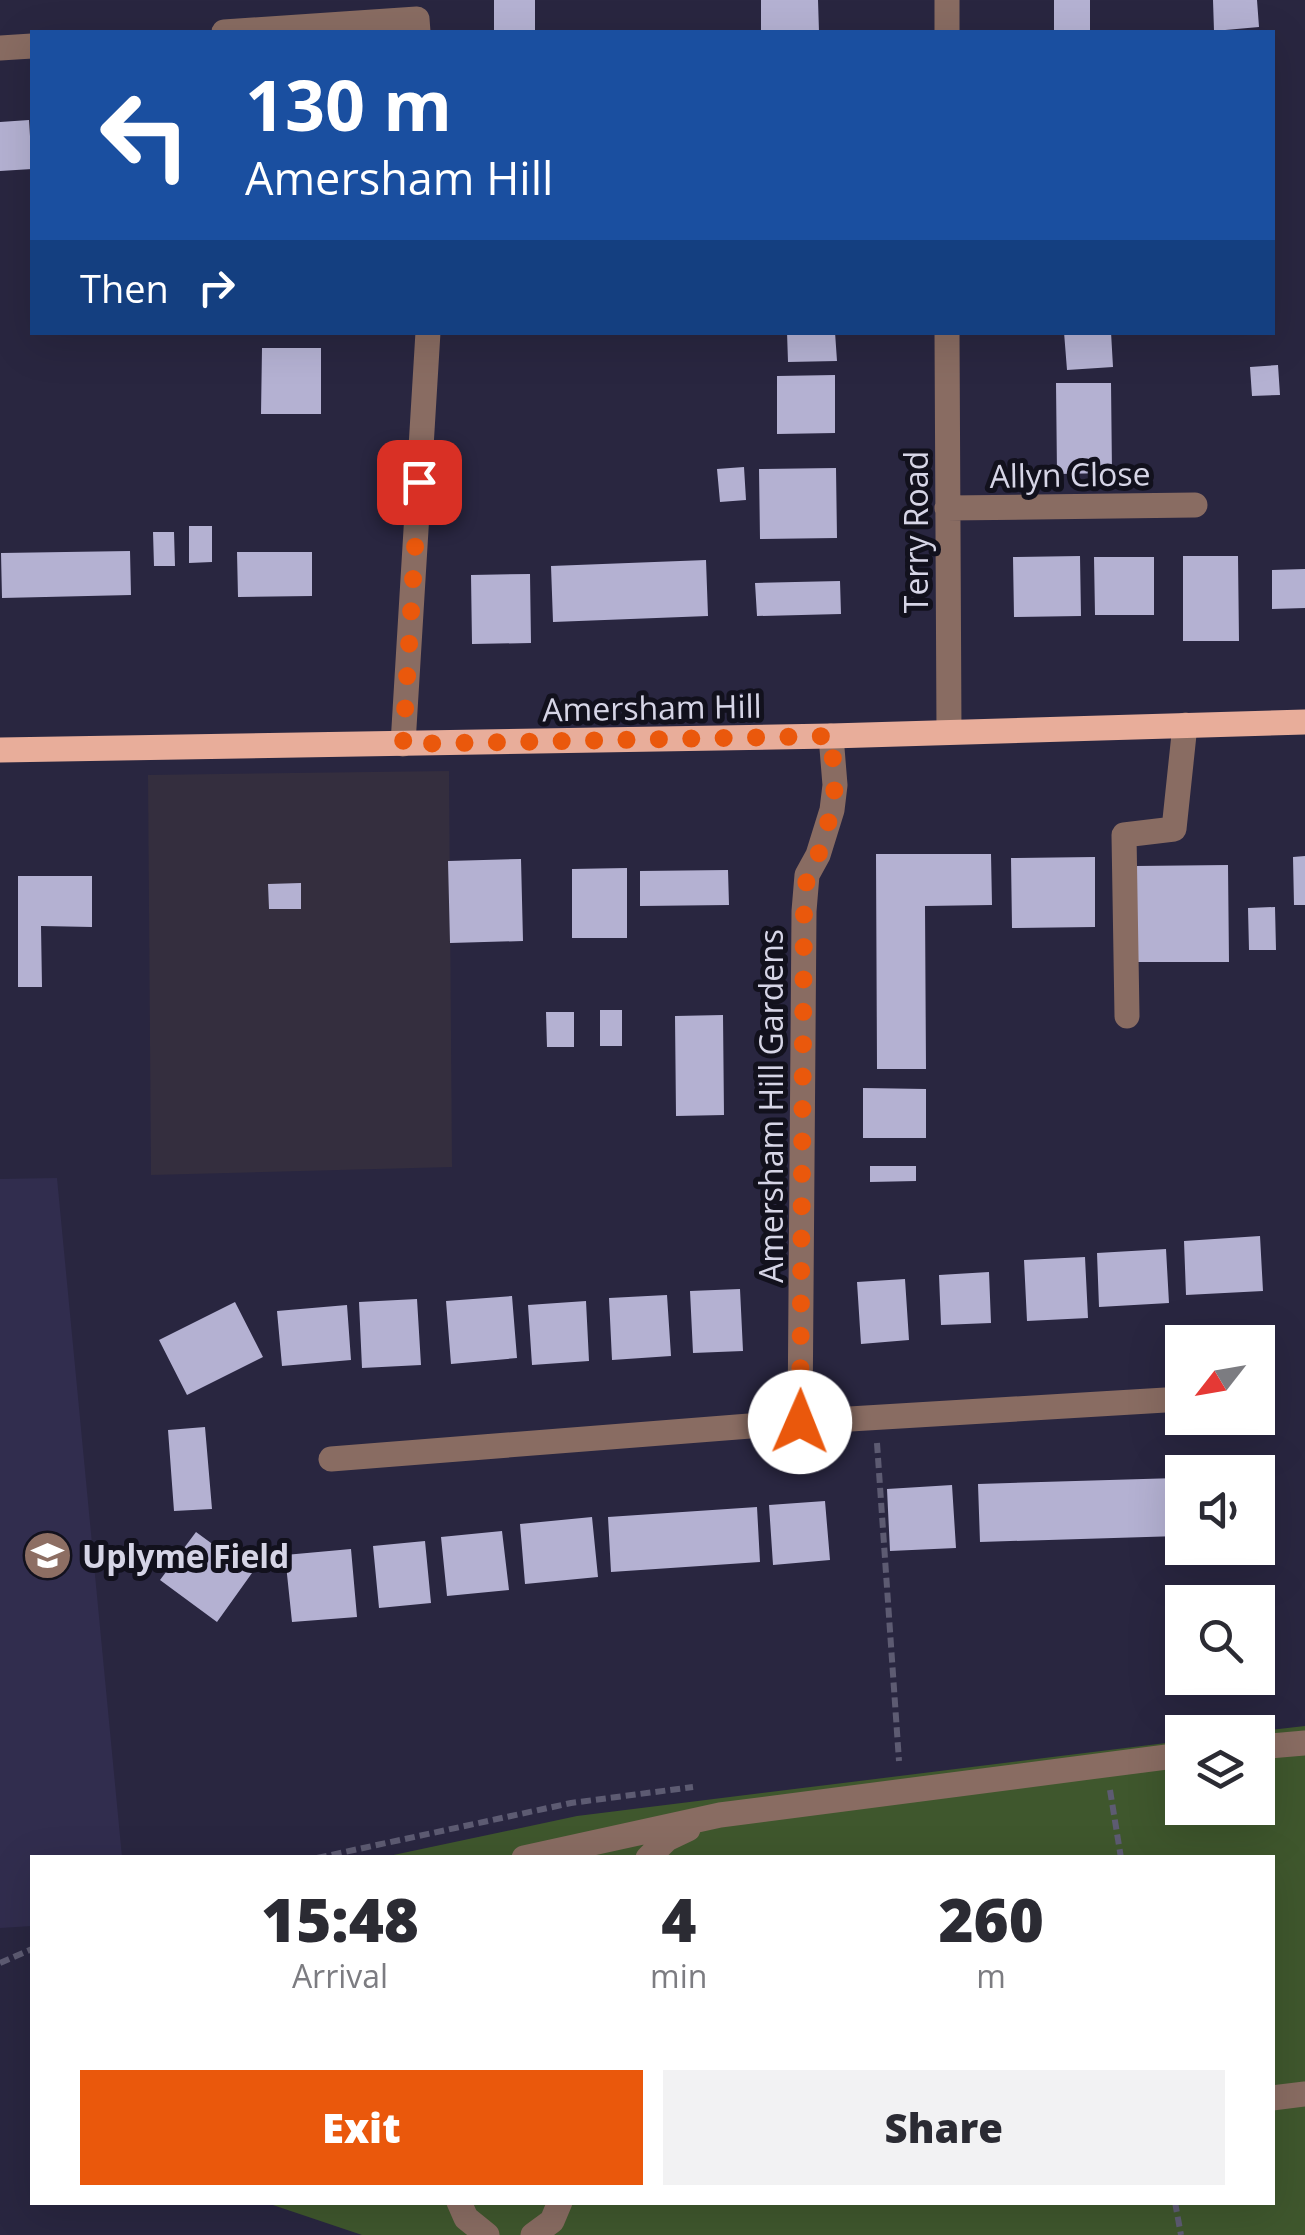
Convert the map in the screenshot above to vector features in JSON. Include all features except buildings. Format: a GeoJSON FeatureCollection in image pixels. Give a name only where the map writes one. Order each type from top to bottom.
{"type":"FeatureCollection","features":[{"type":"Feature","properties":{"kind":"main road","name":"Amersham Hill"},"geometry":{"type":"LineString","coordinates":[[0,750],[831,736],[1305,722]]}},
{"type":"Feature","properties":{"kind":"street"},"geometry":{"type":"LineString","coordinates":[[946,0],[946,30]]}},
{"type":"Feature","properties":{"kind":"street"},"geometry":{"type":"LineString","coordinates":[[250,30],[417,17]]}},
{"type":"Feature","properties":{"kind":"street"},"geometry":{"type":"LineString","coordinates":[[0,48],[30,46]]}},
{"type":"Feature","properties":{"kind":"street"},"geometry":{"type":"LineString","coordinates":[[403,744],[428,335]]}},
{"type":"Feature","properties":{"kind":"street","name":"Terry Road"},"geometry":{"type":"LineString","coordinates":[[947,335],[949,731]]}},
{"type":"Feature","properties":{"kind":"street","name":"Allyn Close"},"geometry":{"type":"LineString","coordinates":[[947,508],[1195,505]]}},
{"type":"Feature","properties":{"kind":"street"},"geometry":{"type":"LineString","coordinates":[[1126,1016],[1124,835],[1174,829],[1185,725]]}},
{"type":"Feature","properties":{"kind":"street","name":"Amersham Hill Gardens"},"geometry":{"type":"LineString","coordinates":[[800,1422],[804,912],[807,874],[818,856],[832,810],[835,785],[831,736]]}},
{"type":"Feature","properties":{"kind":"street"},"geometry":{"type":"LineString","coordinates":[[331,1459],[800,1422],[1165,1399]]}},
{"type":"Feature","properties":{"kind":"street"},"geometry":{"type":"LineString","coordinates":[[1275,1746],[1305,1743]]}},
{"type":"Feature","properties":{"kind":"street"},"geometry":{"type":"LineString","coordinates":[[536,1855],[720,1815],[1165,1757]]}},
{"type":"Feature","properties":{"kind":"street"},"geometry":{"type":"LineString","coordinates":[[651,1855],[667,1839],[720,1815]]}},
{"type":"Feature","properties":{"kind":"street"},"geometry":{"type":"LineString","coordinates":[[607,1838],[618,1842],[628,1855]]}},
{"type":"Feature","properties":{"kind":"street"},"geometry":{"type":"LineString","coordinates":[[1275,2098],[1305,2094]]}},
{"type":"Feature","properties":{"kind":"street"},"geometry":{"type":"LineString","coordinates":[[461,2205],[479,2233]]}},
{"type":"Feature","properties":{"kind":"street"},"geometry":{"type":"LineString","coordinates":[[538,2234],[552,2221],[559,2205]]}},
{"type":"Feature","properties":{"kind":"path"},"geometry":{"type":"LineString","coordinates":[[876,1417],[899,1761]]}},
{"type":"Feature","properties":{"kind":"path"},"geometry":{"type":"LineString","coordinates":[[1111,1792],[1121,1855]]}},
{"type":"Feature","properties":{"kind":"path"},"geometry":{"type":"LineString","coordinates":[[0,1963],[30,1950]]}},
{"type":"Feature","properties":{"kind":"path"},"geometry":{"type":"LineString","coordinates":[[1176,2205],[1181,2235]]}},
{"type":"Feature","properties":{"kind":"shaded area"},"geometry":{"type":"Polygon","coordinates":[[[449,771],[452,1167],[151,1175],[148,775],[449,771]]]}},
{"type":"Feature","properties":{"kind":"shaded area","name":"Uplyme Field"},"geometry":{"type":"Polygon","coordinates":[[[57,1178],[122,1855],[30,1855],[30,1926],[0,1928],[0,1179],[57,1178]]]}},
{"type":"Feature","properties":{"kind":"green space"},"geometry":{"type":"Polygon","coordinates":[[[1305,1726],[1305,2235],[362,2235],[273,2205],[1275,2205],[1275,1855],[393,1855],[577,1816],[1165,1743],[1165,1825],[1275,1825],[1275,1729],[1305,1726]]]}},
{"type":"Feature","properties":{"kind":"place","name":"Uplyme Field"},"geometry":{"type":"Point","coordinates":[47,1555]}},
{"type":"Feature","properties":{"kind":"route"},"geometry":{"type":"LineString","coordinates":[[419,482],[403,744],[831,736],[835,785],[832,810],[818,856],[807,874],[804,912],[800,1422]]}}]}
